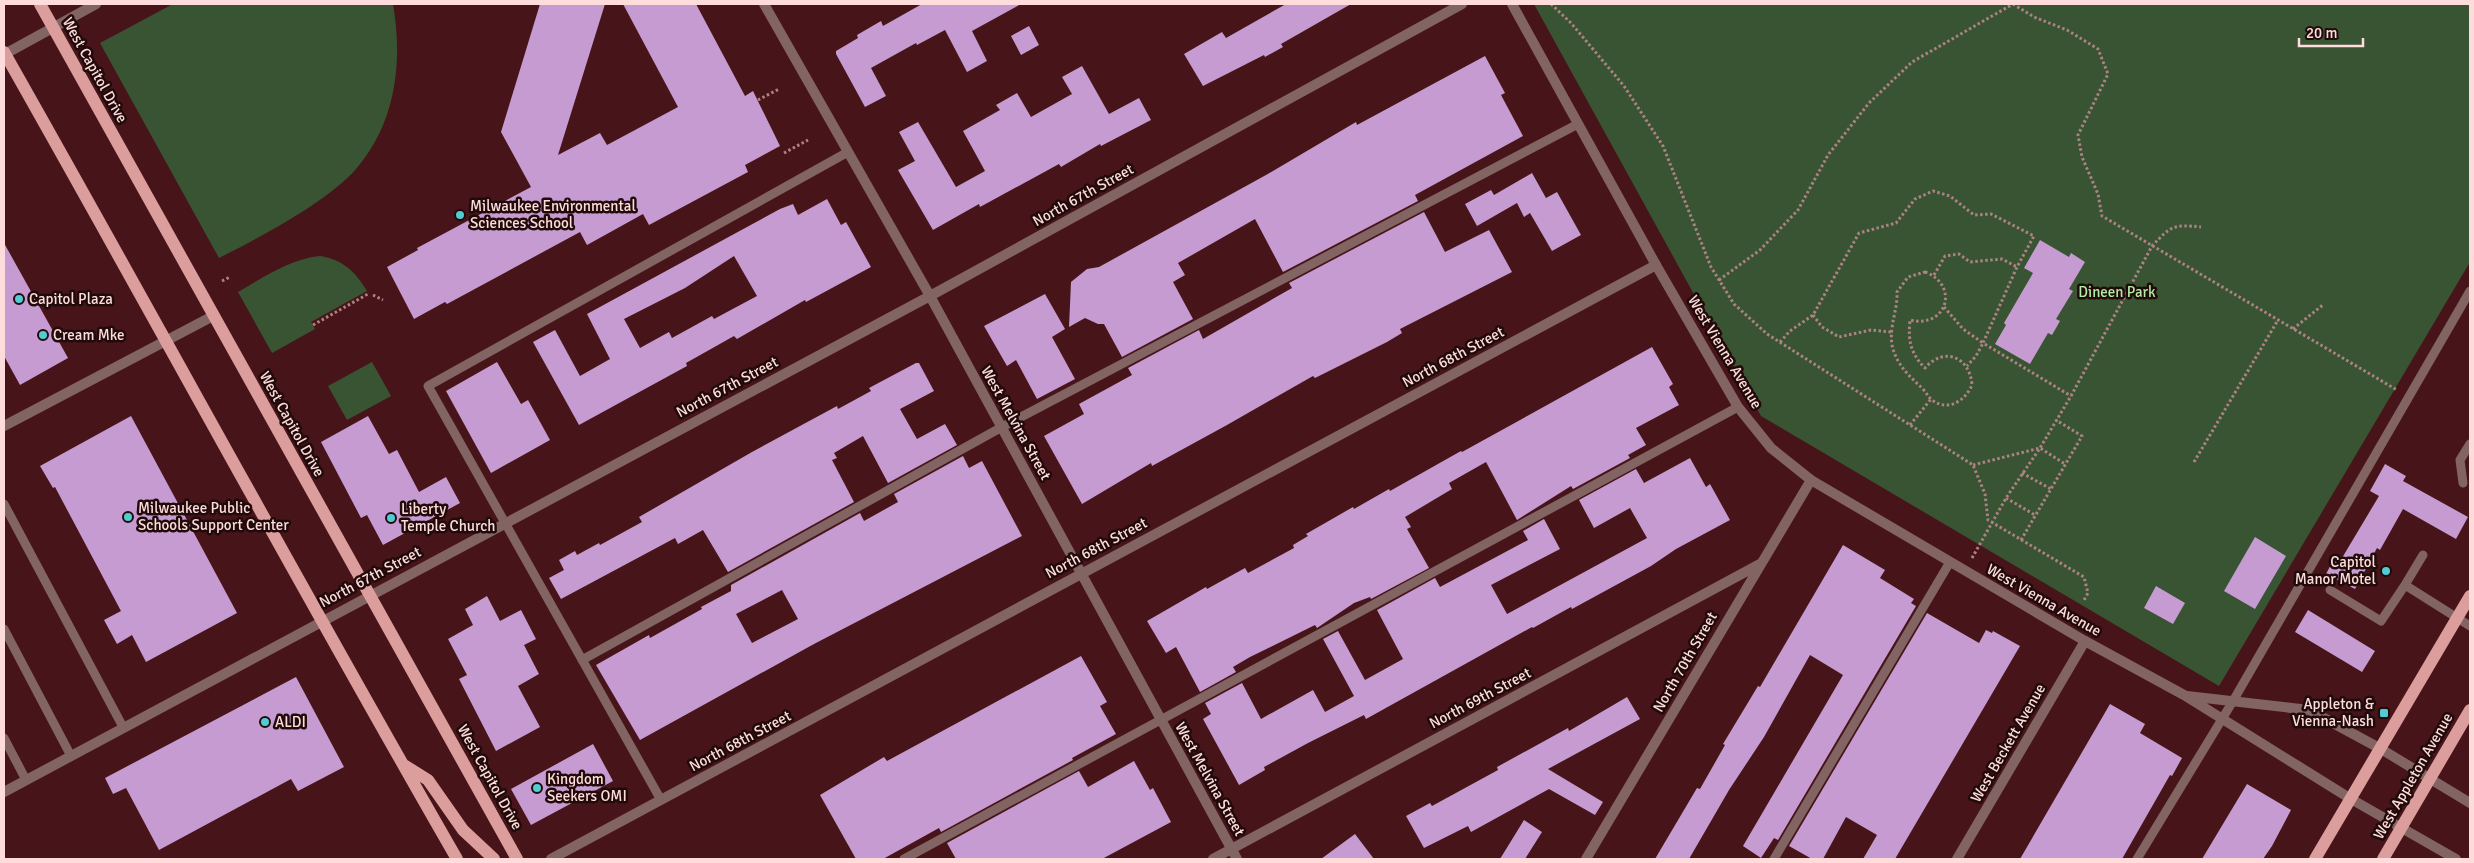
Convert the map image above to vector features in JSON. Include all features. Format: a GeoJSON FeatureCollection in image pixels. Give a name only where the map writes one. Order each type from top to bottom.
{"type":"FeatureCollection","features":[{"type":"Feature","properties":{"kind":"main road","name":"West Capitol Drive"},"geometry":{"type":"LineString","coordinates":[[40,4],[517,859]]}},
{"type":"Feature","properties":{"kind":"main road"},"geometry":{"type":"LineString","coordinates":[[4,53],[167,340],[320,621],[457,859]]}},
{"type":"Feature","properties":{"kind":"main road"},"geometry":{"type":"LineString","coordinates":[[2315,859],[2382,749],[2470,596]]}},
{"type":"Feature","properties":{"kind":"main road","name":"West Appleton Avenue"},"geometry":{"type":"LineString","coordinates":[[2383,859],[2470,710]]}},
{"type":"Feature","properties":{"kind":"main road"},"geometry":{"type":"LineString","coordinates":[[402,764],[428,780],[463,830],[494,859]]}},
{"type":"Feature","properties":{"kind":"street"},"geometry":{"type":"LineString","coordinates":[[4,53],[96,4]]}},
{"type":"Feature","properties":{"kind":"street","name":"North 67th Street"},"geometry":{"type":"LineString","coordinates":[[4,792],[504,522],[930,296],[1462,4]]}},
{"type":"Feature","properties":{"kind":"street","name":"West Vienna Avenue"},"geometry":{"type":"LineString","coordinates":[[1512,4],[1656,265],[1738,407],[1771,448],[1811,480],[2085,641],[2184,695],[2351,799],[2456,859]]}},
{"type":"Feature","properties":{"kind":"street","name":"West Melvina Street"},"geometry":{"type":"LineString","coordinates":[[766,5],[930,296],[1237,859]]}},
{"type":"Feature","properties":{"kind":"street","name":"North 68th Street"},"geometry":{"type":"LineString","coordinates":[[551,859],[1656,265]]}},
{"type":"Feature","properties":{"kind":"street"},"geometry":{"type":"LineString","coordinates":[[4,426],[213,316]]}},
{"type":"Feature","properties":{"kind":"street","name":"North 70th Street"},"geometry":{"type":"LineString","coordinates":[[1586,859],[1811,480]]}},
{"type":"Feature","properties":{"kind":"street","name":"North 69th Street"},"geometry":{"type":"LineString","coordinates":[[1213,859],[1760,564]]}},
{"type":"Feature","properties":{"kind":"street","name":"West Beckett Avenue"},"geometry":{"type":"LineString","coordinates":[[1957,859],[2085,641]]}},
{"type":"Feature","properties":{"kind":"street","name":"West Vienna Avenue"},"geometry":{"type":"LineString","coordinates":[[2184,695],[2309,710],[2382,749],[2470,803]]}},
{"type":"Feature","properties":{"kind":"lane"},"geometry":{"type":"LineString","coordinates":[[582,660],[1002,427],[1578,124]]}},
{"type":"Feature","properties":{"kind":"lane"},"geometry":{"type":"LineString","coordinates":[[661,800],[428,386],[848,152]]}},
{"type":"Feature","properties":{"kind":"lane"},"geometry":{"type":"LineString","coordinates":[[2137,859],[2233,701],[2470,291]]}},
{"type":"Feature","properties":{"kind":"lane"},"geometry":{"type":"LineString","coordinates":[[904,859],[1738,407]]}},
{"type":"Feature","properties":{"kind":"lane"},"geometry":{"type":"LineString","coordinates":[[2463,483],[2460,460],[2470,444]]}},
{"type":"Feature","properties":{"kind":"lane"},"geometry":{"type":"LineString","coordinates":[[4,504],[123,727]]}},
{"type":"Feature","properties":{"kind":"lane"},"geometry":{"type":"LineString","coordinates":[[2330,590],[2381,621],[2424,555]]}},
{"type":"Feature","properties":{"kind":"lane"},"geometry":{"type":"LineString","coordinates":[[1774,859],[1950,562]]}},
{"type":"Feature","properties":{"kind":"lane"},"geometry":{"type":"LineString","coordinates":[[2405,585],[2470,626]]}},
{"type":"Feature","properties":{"kind":"lane"},"geometry":{"type":"LineString","coordinates":[[4,629],[71,756]]}},
{"type":"Feature","properties":{"kind":"lane"},"geometry":{"type":"LineString","coordinates":[[4,738],[26,780]]}},
{"type":"Feature","properties":{"kind":"path"},"geometry":{"type":"LineString","coordinates":[[1551,4],[1571,22],[1624,86],[1663,146],[1711,267],[1734,304],[1767,334],[1973,465],[1985,494],[1988,520],[2084,578],[2088,593],[2082,602]]}},
{"type":"Feature","properties":{"kind":"path"},"geometry":{"type":"LineString","coordinates":[[1719,280],[1760,250],[1798,210],[1828,155],[1869,103],[1912,62],[2013,4],[2034,17],[2067,30],[2098,48],[2108,74],[2078,135],[2082,157],[2098,194],[2102,216],[2408,397]]}},
{"type":"Feature","properties":{"kind":"path"},"geometry":{"type":"LineString","coordinates":[[758,100],[779,89]]}},
{"type":"Feature","properties":{"kind":"path"},"geometry":{"type":"LineString","coordinates":[[784,153],[808,140]]}},
{"type":"Feature","properties":{"kind":"path"},"geometry":{"type":"LineString","coordinates":[[1780,342],[1790,331],[1813,315],[1859,233],[1896,223],[1915,199],[1933,191],[1950,196],[1974,215],[1991,214],[2034,236],[2017,267],[1983,343],[1976,356],[1967,366]]}},
{"type":"Feature","properties":{"kind":"path"},"geometry":{"type":"LineString","coordinates":[[1965,571],[2006,498],[2040,448],[2071,396],[2152,246],[2166,231],[2179,225],[2201,226]]}},
{"type":"Feature","properties":{"kind":"path"},"geometry":{"type":"LineString","coordinates":[[1934,275],[1945,256],[1960,254],[1970,262],[2002,259],[2017,267]]}},
{"type":"Feature","properties":{"kind":"path"},"geometry":{"type":"LineString","coordinates":[[1925,272],[1934,275],[1946,291],[1944,307],[1932,319],[1919,322],[1910,320],[1909,344],[1913,353],[1926,368],[1935,360],[1950,356],[1959,359],[1967,366],[1972,385],[1963,399],[1947,405],[1931,399],[1903,370],[1892,346],[1891,332],[1894,312],[1898,304],[1897,292],[1901,284],[1916,274],[1925,272]]}},
{"type":"Feature","properties":{"kind":"path"},"geometry":{"type":"LineString","coordinates":[[222,282],[230,277]]}},
{"type":"Feature","properties":{"kind":"path"},"geometry":{"type":"LineString","coordinates":[[313,325],[368,294]]}},
{"type":"Feature","properties":{"kind":"path"},"geometry":{"type":"LineString","coordinates":[[373,295],[384,300]]}},
{"type":"Feature","properties":{"kind":"path"},"geometry":{"type":"LineString","coordinates":[[2292,328],[2324,304]]}},
{"type":"Feature","properties":{"kind":"path"},"geometry":{"type":"LineString","coordinates":[[1944,307],[1963,329],[2071,396]]}},
{"type":"Feature","properties":{"kind":"path"},"geometry":{"type":"LineString","coordinates":[[1813,315],[1822,327],[1839,337],[1871,330],[1891,332]]}},
{"type":"Feature","properties":{"kind":"path"},"geometry":{"type":"LineString","coordinates":[[2194,462],[2278,320]]}},
{"type":"Feature","properties":{"kind":"path"},"geometry":{"type":"LineString","coordinates":[[1910,425],[1931,399]]}},
{"type":"Feature","properties":{"kind":"path"},"geometry":{"type":"LineString","coordinates":[[2021,540],[2082,436],[2056,420]]}},
{"type":"Feature","properties":{"kind":"path"},"geometry":{"type":"LineString","coordinates":[[1973,465],[2040,448],[2066,464]]}},
{"type":"Feature","properties":{"kind":"path"},"geometry":{"type":"LineString","coordinates":[[2022,473],[2051,489]]}},
{"type":"Feature","properties":{"kind":"path"},"geometry":{"type":"LineString","coordinates":[[2006,498],[2035,515]]}},
{"type":"Feature","properties":{"kind":"green space"},"geometry":{"type":"Polygon","coordinates":[[[173,4],[393,4],[397,48],[393,91],[388,112],[380,132],[369,151],[356,169],[328,194],[272,230],[219,258],[100,43],[173,4]]]}},
{"type":"Feature","properties":{"kind":"green space","name":"Dineen Park"},"geometry":{"type":"Polygon","coordinates":[[[1534,4],[2470,4],[2470,262],[2219,686],[1761,416],[1534,4]]]}},
{"type":"Feature","properties":{"kind":"green space"},"geometry":{"type":"Polygon","coordinates":[[[320,256],[335,260],[348,268],[367,291],[311,322],[315,329],[272,353],[238,292],[288,265],[320,256]]]}},
{"type":"Feature","properties":{"kind":"green space"},"geometry":{"type":"Polygon","coordinates":[[[372,362],[391,396],[347,420],[328,386],[372,362]]]}},
{"type":"Feature","properties":{"kind":"building"},"geometry":{"type":"Polygon","coordinates":[[[540,4],[605,4],[558,155],[600,133],[607,145],[678,107],[623,4],[696,4],[745,96],[753,91],[780,146],[745,165],[748,172],[649,225],[643,214],[587,245],[580,232],[447,304],[445,302],[414,319],[387,267],[418,250],[417,248],[531,187],[501,132],[540,4]]]}},
{"type":"Feature","properties":{"kind":"building"},"geometry":{"type":"Polygon","coordinates":[[[922,4],[1021,4],[972,31],[987,61],[967,72],[945,30],[917,45],[916,43],[871,68],[886,96],[865,107],[836,51],[858,38],[857,35],[881,21],[883,26],[922,4]]]}},
{"type":"Feature","properties":{"kind":"building"},"geometry":{"type":"Polygon","coordinates":[[[1286,4],[1351,4],[1281,44],[1283,47],[1265,57],[1264,55],[1203,86],[1184,54],[1222,32],[1226,38],[1286,4]]]}},
{"type":"Feature","properties":{"kind":"building"},"geometry":{"type":"Polygon","coordinates":[[[1029,26],[1039,45],[1021,55],[1011,36],[1029,26]]]}},
{"type":"Feature","properties":{"kind":"building"},"geometry":{"type":"Polygon","coordinates":[[[1485,56],[1505,93],[1501,95],[1523,136],[1415,195],[1418,201],[1283,272],[1255,219],[1178,263],[1185,275],[1173,282],[1193,319],[1122,357],[1104,324],[1098,324],[1085,318],[1069,327],[1071,282],[1087,269],[1099,267],[1266,175],[1356,122],[1357,125],[1485,56]]]}},
{"type":"Feature","properties":{"kind":"building"},"geometry":{"type":"Polygon","coordinates":[[[1082,66],[1109,114],[1139,98],[1151,120],[1101,146],[1100,144],[1061,167],[1059,164],[980,207],[979,204],[933,230],[898,170],[915,161],[899,132],[918,122],[956,187],[985,171],[963,131],[1000,110],[996,105],[1017,93],[1031,117],[1072,94],[1062,77],[1082,66]]]}},
{"type":"Feature","properties":{"kind":"building"},"geometry":{"type":"Polygon","coordinates":[[[1532,173],[1546,198],[1557,192],[1581,235],[1552,251],[1530,213],[1524,217],[1517,203],[1477,226],[1465,204],[1491,190],[1494,195],[1532,173]]]}},
{"type":"Feature","properties":{"kind":"building"},"geometry":{"type":"Polygon","coordinates":[[[827,199],[841,225],[846,222],[871,267],[806,302],[805,300],[737,339],[734,336],[686,363],[687,366],[579,425],[533,342],[555,330],[580,376],[610,359],[587,314],[780,209],[793,204],[798,215],[827,199]],[[734,256],[685,288],[624,319],[640,348],[669,332],[672,338],[712,316],[714,319],[757,296],[734,256]]]}},
{"type":"Feature","properties":{"kind":"building"},"geometry":{"type":"Polygon","coordinates":[[[1424,212],[1445,252],[1489,230],[1512,272],[1400,329],[1402,333],[1387,342],[1315,378],[1313,376],[1152,466],[1151,463],[1082,504],[1044,436],[1084,414],[1079,404],[1132,375],[1128,368],[1199,330],[1203,339],[1292,288],[1289,283],[1424,212]]]}},
{"type":"Feature","properties":{"kind":"building"},"geometry":{"type":"Polygon","coordinates":[[[2040,240],[2069,257],[2071,253],[2085,262],[2069,289],[2073,291],[2056,319],[2060,321],[2052,335],[2048,333],[2030,364],[1995,344],[2006,325],[2004,323],[2033,273],[2024,268],[2040,240]]]}},
{"type":"Feature","properties":{"kind":"building","name":"Capitol Plaza"},"geometry":{"type":"Polygon","coordinates":[[[4,243],[68,358],[20,385],[4,356],[4,243]]]}},
{"type":"Feature","properties":{"kind":"building"},"geometry":{"type":"Polygon","coordinates":[[[1045,294],[1065,329],[1052,337],[1075,379],[1037,399],[1016,360],[1007,366],[984,326],[1045,294]]]}},
{"type":"Feature","properties":{"kind":"building"},"geometry":{"type":"Polygon","coordinates":[[[1652,347],[1673,384],[1669,387],[1679,405],[1636,428],[1646,445],[1628,455],[1630,458],[1573,489],[1571,486],[1517,520],[1486,462],[1449,483],[1452,489],[1405,517],[1411,527],[1407,529],[1429,568],[1371,599],[1370,597],[1354,603],[1317,628],[1315,625],[1250,657],[1233,667],[1236,672],[1200,692],[1176,647],[1166,653],[1147,621],[1206,587],[1207,589],[1245,568],[1248,573],[1294,548],[1293,545],[1308,536],[1306,534],[1353,507],[1354,509],[1389,489],[1390,491],[1652,347]]]}},
{"type":"Feature","properties":{"kind":"building"},"geometry":{"type":"Polygon","coordinates":[[[497,362],[521,404],[528,400],[550,440],[491,473],[446,391],[497,362]]]}},
{"type":"Feature","properties":{"kind":"building"},"geometry":{"type":"Polygon","coordinates":[[[919,363],[934,391],[900,409],[917,439],[945,424],[957,445],[888,483],[863,436],[834,453],[837,458],[832,460],[854,502],[728,572],[703,530],[678,544],[675,538],[561,599],[549,578],[564,570],[559,560],[575,551],[577,555],[599,543],[600,545],[642,522],[639,517],[752,452],[837,406],[838,409],[871,391],[869,388],[919,363]]]}},
{"type":"Feature","properties":{"kind":"building","name":"Milwaukee Public Schools Support Center"},"geometry":{"type":"Polygon","coordinates":[[[131,416],[237,613],[146,662],[132,635],[117,644],[104,620],[121,611],[55,487],[53,488],[40,466],[131,416]]]}},
{"type":"Feature","properties":{"kind":"building"},"geometry":{"type":"Polygon","coordinates":[[[368,416],[389,454],[397,450],[419,492],[446,477],[460,503],[383,545],[367,515],[361,518],[321,442],[368,416]]]}},
{"type":"Feature","properties":{"kind":"building"},"geometry":{"type":"Polygon","coordinates":[[[963,456],[969,468],[982,461],[1022,536],[814,644],[640,740],[596,665],[649,635],[650,638],[702,609],[701,607],[731,591],[731,585],[860,513],[864,521],[898,502],[894,494],[963,456]],[[782,590],[736,614],[752,643],[798,619],[782,590]]]}},
{"type":"Feature","properties":{"kind":"building"},"geometry":{"type":"Polygon","coordinates":[[[1690,458],[1706,487],[1710,484],[1730,520],[1676,549],[1651,566],[1572,609],[1571,607],[1532,627],[1366,719],[1364,715],[1308,743],[1264,767],[1265,770],[1239,785],[1203,719],[1211,714],[1205,703],[1242,683],[1261,719],[1313,690],[1325,712],[1354,696],[1323,639],[1338,631],[1365,680],[1403,659],[1377,610],[1435,578],[1440,587],[1528,540],[1523,531],[1544,519],[1560,549],[1491,585],[1507,614],[1647,538],[1630,508],[1594,528],[1579,500],[1636,469],[1644,483],[1690,458]]]}},
{"type":"Feature","properties":{"kind":"building"},"geometry":{"type":"Polygon","coordinates":[[[2385,464],[2406,476],[2403,481],[2468,517],[2456,539],[2403,509],[2380,550],[2377,548],[2355,589],[2326,574],[2336,555],[2342,558],[2379,496],[2370,491],[2385,464]]]}},
{"type":"Feature","properties":{"kind":"building"},"geometry":{"type":"Polygon","coordinates":[[[2255,537],[2286,556],[2255,609],[2224,591],[2255,537]]]}},
{"type":"Feature","properties":{"kind":"building"},"geometry":{"type":"Polygon","coordinates":[[[1843,545],[1885,570],[1880,578],[1914,599],[1911,603],[1916,606],[1778,840],[1774,838],[1761,858],[1743,846],[1843,675],[1810,655],[1764,737],[1729,790],[1689,859],[1655,859],[1697,788],[1700,789],[1725,745],[1723,744],[1758,686],[1760,687],[1843,545]]]}},
{"type":"Feature","properties":{"kind":"building"},"geometry":{"type":"Polygon","coordinates":[[[2156,586],[2185,603],[2173,624],[2144,608],[2156,586]]]}},
{"type":"Feature","properties":{"kind":"building"},"geometry":{"type":"Polygon","coordinates":[[[487,596],[500,621],[521,610],[536,639],[524,645],[539,674],[518,686],[540,727],[496,751],[459,679],[467,675],[448,639],[473,625],[465,609],[487,596]]]}},
{"type":"Feature","properties":{"kind":"building"},"geometry":{"type":"Polygon","coordinates":[[[2308,610],[2375,651],[2362,672],[2295,632],[2308,610]]]}},
{"type":"Feature","properties":{"kind":"building"},"geometry":{"type":"Polygon","coordinates":[[[1927,613],[1979,643],[1986,630],[1992,633],[1993,631],[2020,646],[1895,859],[1863,859],[1877,835],[1846,817],[1823,859],[1812,859],[1789,846],[1927,613]]]}},
{"type":"Feature","properties":{"kind":"building"},"geometry":{"type":"Polygon","coordinates":[[[1081,656],[1107,702],[1100,706],[1116,734],[1072,758],[1073,760],[941,832],[939,828],[883,859],[856,859],[820,795],[884,757],[887,761],[1081,656]]]}},
{"type":"Feature","properties":{"kind":"building","name":"ALDI"},"geometry":{"type":"Polygon","coordinates":[[[296,677],[344,767],[298,791],[291,779],[159,850],[126,788],[113,794],[105,778],[296,677]]]}},
{"type":"Feature","properties":{"kind":"building"},"geometry":{"type":"Polygon","coordinates":[[[1627,697],[1640,719],[1548,769],[1603,802],[1595,815],[1549,789],[1471,832],[1468,826],[1424,848],[1406,816],[1430,803],[1432,806],[1498,770],[1497,767],[1568,728],[1569,731],[1627,697]]]}},
{"type":"Feature","properties":{"kind":"building"},"geometry":{"type":"Polygon","coordinates":[[[2110,704],[2145,724],[2140,733],[2182,758],[2172,776],[2170,775],[2122,859],[2020,859],[2110,704]]]}},
{"type":"Feature","properties":{"kind":"building"},"geometry":{"type":"Polygon","coordinates":[[[593,744],[613,781],[531,825],[511,789],[593,744]]]}},
{"type":"Feature","properties":{"kind":"building"},"geometry":{"type":"Polygon","coordinates":[[[1134,761],[1150,790],[1153,788],[1171,822],[1102,859],[956,859],[947,843],[1079,771],[1088,787],[1134,761]]]}},
{"type":"Feature","properties":{"kind":"building"},"geometry":{"type":"Polygon","coordinates":[[[2247,784],[2291,810],[2272,846],[2263,859],[2202,859],[2247,784]]]}},
{"type":"Feature","properties":{"kind":"building"},"geometry":{"type":"Polygon","coordinates":[[[1524,820],[1542,832],[1525,859],[1500,859],[1524,820]]]}},
{"type":"Feature","properties":{"kind":"building"},"geometry":{"type":"Polygon","coordinates":[[[1355,834],[1374,859],[1321,859],[1355,834]]]}},
{"type":"Feature","properties":{"kind":"place","name":"Milwaukee Environmental Sciences School"},"geometry":{"type":"Point","coordinates":[460,215]}},
{"type":"Feature","properties":{"kind":"place","name":"Capitol Plaza"},"geometry":{"type":"Point","coordinates":[19,299]}},
{"type":"Feature","properties":{"kind":"place","name":"Cream Mke"},"geometry":{"type":"Point","coordinates":[43,335]}},
{"type":"Feature","properties":{"kind":"place","name":"Milwaukee Public Schools Support Center"},"geometry":{"type":"Point","coordinates":[128,517]}},
{"type":"Feature","properties":{"kind":"place","name":"Liberty Temple Church"},"geometry":{"type":"Point","coordinates":[391,518]}},
{"type":"Feature","properties":{"kind":"place","name":"Capitol Manor Motel"},"geometry":{"type":"Point","coordinates":[2386,571]}},
{"type":"Feature","properties":{"kind":"place","name":"Appleton & Vienna-Nash"},"geometry":{"type":"Point","coordinates":[2384,713]}},
{"type":"Feature","properties":{"kind":"place","name":"ALDI"},"geometry":{"type":"Point","coordinates":[265,722]}},
{"type":"Feature","properties":{"kind":"place","name":"Kingdom Seekers OMI"},"geometry":{"type":"Point","coordinates":[537,788]}}]}
